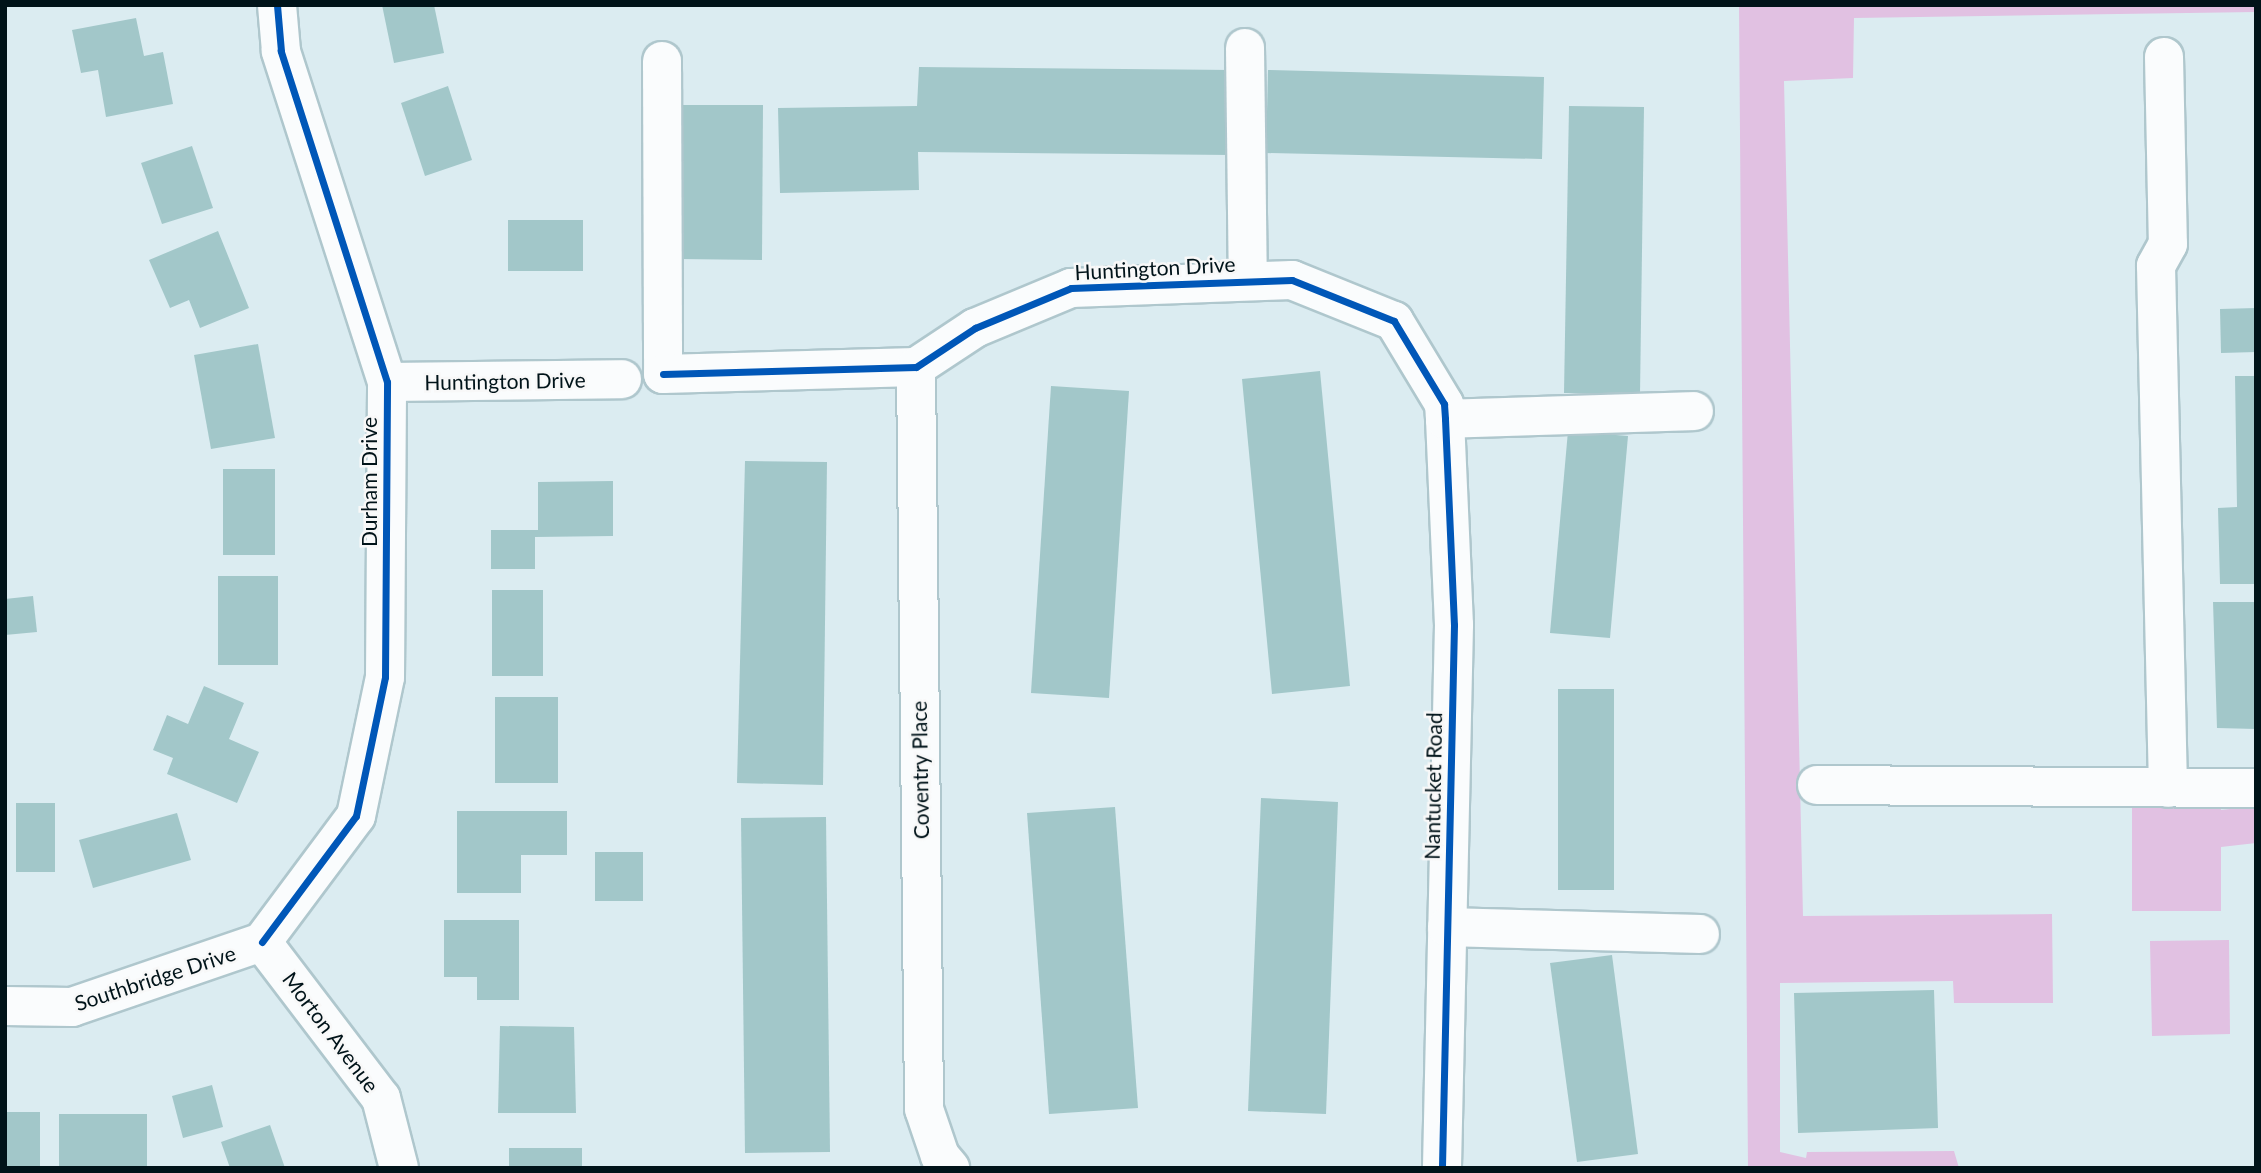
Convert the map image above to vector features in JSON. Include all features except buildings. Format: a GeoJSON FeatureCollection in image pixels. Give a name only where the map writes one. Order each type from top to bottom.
{"type":"FeatureCollection","features":[{"type":"Feature","properties":{"kind":"street","name":"Durham Drive"},"geometry":{"type":"LineString","coordinates":[[262,942],[356,816],[385,677],[387,383],[281,51],[277,5]]}},
{"type":"Feature","properties":{"kind":"street"},"geometry":{"type":"LineString","coordinates":[[1245,48],[1248,281]]}},
{"type":"Feature","properties":{"kind":"street"},"geometry":{"type":"LineString","coordinates":[[2164,57],[2168,244],[2156,266],[2168,788]]}},
{"type":"Feature","properties":{"kind":"street"},"geometry":{"type":"LineString","coordinates":[[662,61],[663,374],[916,367]]}},
{"type":"Feature","properties":{"kind":"street","name":"Huntington Drive"},"geometry":{"type":"LineString","coordinates":[[916,367],[975,328],[1071,288],[1292,280],[1394,321],[1445,412]]}},
{"type":"Feature","properties":{"kind":"street","name":"Coventry Place"},"geometry":{"type":"LineString","coordinates":[[916,367],[924,1109],[940,1156],[950,1168]]}},
{"type":"Feature","properties":{"kind":"street","name":"Huntington Drive"},"geometry":{"type":"LineString","coordinates":[[387,383],[622,379]]}},
{"type":"Feature","properties":{"kind":"street"},"geometry":{"type":"LineString","coordinates":[[1445,412],[1694,411]]}},
{"type":"Feature","properties":{"kind":"street","name":"Nantucket Road"},"geometry":{"type":"LineString","coordinates":[[1442,1168],[1454,625],[1445,412]]}},
{"type":"Feature","properties":{"kind":"street"},"geometry":{"type":"LineString","coordinates":[[1817,785],[2102,784],[2168,788],[2256,788]]}},
{"type":"Feature","properties":{"kind":"street"},"geometry":{"type":"LineString","coordinates":[[1447,927],[1700,934]]}},
{"type":"Feature","properties":{"kind":"street","name":"Southbridge Drive"},"geometry":{"type":"LineString","coordinates":[[5,1006],[72,1007],[262,942]]}},
{"type":"Feature","properties":{"kind":"street","name":"Morton Avenue"},"geometry":{"type":"LineString","coordinates":[[262,942],[381,1098],[400,1168]]}},
{"type":"Feature","properties":{"kind":"shaded area"},"geometry":{"type":"Polygon","coordinates":[[[1739,5],[2256,5],[2256,12],[1854,18],[1853,78],[1784,81],[1803,916],[2052,914],[2053,1003],[1954,1003],[1953,981],[1780,983],[1780,1152],[1806,1158],[1807,1152],[1954,1151],[1959,1168],[1748,1168],[1739,5]]]}},
{"type":"Feature","properties":{"kind":"shaded area"},"geometry":{"type":"Polygon","coordinates":[[[2132,788],[2221,788],[2221,810],[2256,806],[2256,843],[2221,847],[2221,911],[2132,911],[2132,788]]]}},
{"type":"Feature","properties":{"kind":"shaded area"},"geometry":{"type":"Polygon","coordinates":[[[2229,940],[2230,1034],[2152,1036],[2150,941],[2229,940]]]}},
{"type":"Feature","properties":{"kind":"cycle path"},"geometry":{"type":"LineString","coordinates":[[262,942],[356,816],[385,677],[387,382],[281,51],[277,5]]}},
{"type":"Feature","properties":{"kind":"cycle path"},"geometry":{"type":"LineString","coordinates":[[663,374],[916,367],[975,328],[1071,288],[1292,280],[1394,321],[1444,404],[1445,419],[1454,625],[1442,1168]]}}]}
